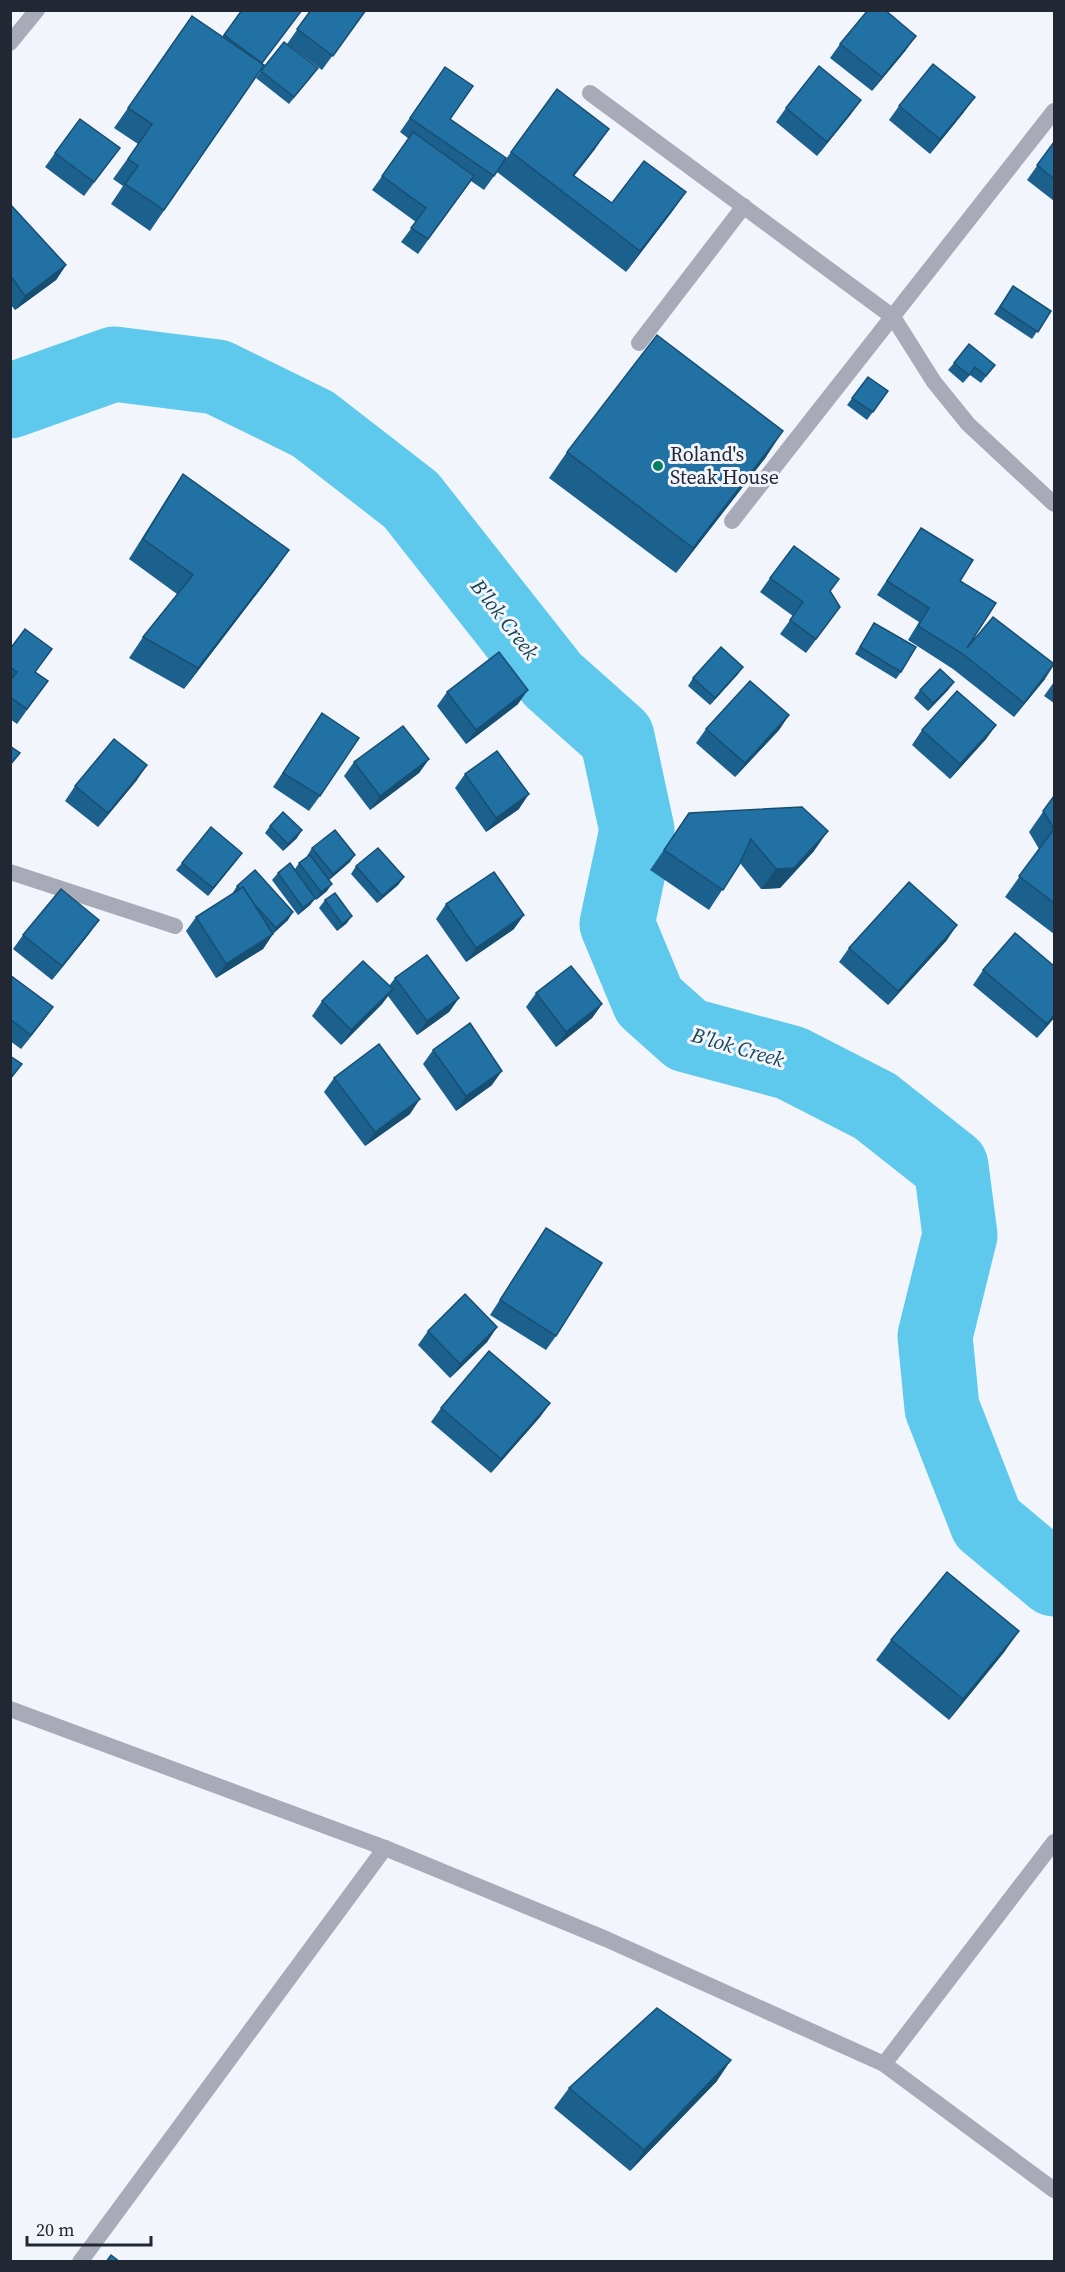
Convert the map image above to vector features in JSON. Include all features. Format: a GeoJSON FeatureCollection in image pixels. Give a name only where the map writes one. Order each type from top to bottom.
{"type":"FeatureCollection","features":[{"type":"Feature","properties":{"kind":"street"},"geometry":{"type":"LineString","coordinates":[[10,43],[37,10]]}},
{"type":"Feature","properties":{"kind":"street"},"geometry":{"type":"LineString","coordinates":[[590,93],[893,317],[934,382],[968,424],[1054,504]]}},
{"type":"Feature","properties":{"kind":"street"},"geometry":{"type":"LineString","coordinates":[[732,520],[1054,111]]}},
{"type":"Feature","properties":{"kind":"street"},"geometry":{"type":"LineString","coordinates":[[639,343],[744,206]]}},
{"type":"Feature","properties":{"kind":"street"},"geometry":{"type":"LineString","coordinates":[[10,872],[175,926]]}},
{"type":"Feature","properties":{"kind":"street"},"geometry":{"type":"LineString","coordinates":[[10,1709],[385,1848],[606,1939],[884,2064],[1054,2190]]}},
{"type":"Feature","properties":{"kind":"street"},"geometry":{"type":"LineString","coordinates":[[884,2064],[1054,1842]]}},
{"type":"Feature","properties":{"kind":"street"},"geometry":{"type":"LineString","coordinates":[[80,2262],[385,1848]]}},
{"type":"Feature","properties":{"kind":"building"},"geometry":{"type":"Polygon","coordinates":[[[242,10],[302,10],[262,63],[224,35],[242,10]]]}},
{"type":"Feature","properties":{"kind":"building"},"geometry":{"type":"Polygon","coordinates":[[[311,10],[366,10],[333,56],[297,29],[311,10]]]}},
{"type":"Feature","properties":{"kind":"building"},"geometry":{"type":"Polygon","coordinates":[[[868,10],[885,10],[916,36],[882,77],[840,44],[868,10]]]}},
{"type":"Feature","properties":{"kind":"building"},"geometry":{"type":"Polygon","coordinates":[[[192,16],[264,65],[164,210],[125,184],[138,166],[128,159],[152,124],[128,108],[192,16]]]}},
{"type":"Feature","properties":{"kind":"building"},"geometry":{"type":"Polygon","coordinates":[[[284,42],[318,68],[294,97],[261,71],[284,42]]]}},
{"type":"Feature","properties":{"kind":"building"},"geometry":{"type":"Polygon","coordinates":[[[933,64],[975,97],[940,139],[899,106],[933,64]]]}},
{"type":"Feature","properties":{"kind":"building"},"geometry":{"type":"Polygon","coordinates":[[[819,66],[861,100],[827,142],[786,108],[819,66]]]}},
{"type":"Feature","properties":{"kind":"building"},"geometry":{"type":"Polygon","coordinates":[[[445,67],[473,86],[450,119],[506,158],[494,176],[410,118],[445,67]]]}},
{"type":"Feature","properties":{"kind":"building"},"geometry":{"type":"Polygon","coordinates":[[[557,89],[609,129],[573,175],[612,203],[644,161],[686,192],[640,251],[511,152],[557,89]]]}},
{"type":"Feature","properties":{"kind":"building"},"geometry":{"type":"Polygon","coordinates":[[[80,119],[120,148],[94,182],[55,153],[80,119]]]}},
{"type":"Feature","properties":{"kind":"building"},"geometry":{"type":"Polygon","coordinates":[[[413,132],[474,176],[428,239],[411,228],[426,208],[382,176],[413,132]]]}},
{"type":"Feature","properties":{"kind":"building"},"geometry":{"type":"Polygon","coordinates":[[[1054,142],[1054,179],[1037,165],[1054,142]]]}},
{"type":"Feature","properties":{"kind":"building"},"geometry":{"type":"Polygon","coordinates":[[[10,204],[66,265],[25,296],[10,275],[10,204]]]}},
{"type":"Feature","properties":{"kind":"building"},"geometry":{"type":"Polygon","coordinates":[[[1013,286],[1051,311],[1038,332],[1000,307],[1013,286]]]}},
{"type":"Feature","properties":{"kind":"building"},"geometry":{"type":"Polygon","coordinates":[[[657,335],[783,431],[693,548],[567,452],[657,335]]]}},
{"type":"Feature","properties":{"kind":"building"},"geometry":{"type":"Polygon","coordinates":[[[969,344],[995,365],[986,376],[975,367],[969,375],[954,363],[969,344]]]}},
{"type":"Feature","properties":{"kind":"building"},"geometry":{"type":"Polygon","coordinates":[[[868,377],[888,391],[873,412],[852,398],[868,377]]]}},
{"type":"Feature","properties":{"kind":"building"},"geometry":{"type":"Polygon","coordinates":[[[183,474],[289,550],[198,668],[143,637],[193,575],[143,539],[183,474]]]}},
{"type":"Feature","properties":{"kind":"building"},"geometry":{"type":"Polygon","coordinates":[[[921,528],[973,560],[960,581],[996,603],[967,648],[993,617],[1054,664],[1024,703],[963,654],[918,626],[929,608],[887,581],[921,528]]]}},
{"type":"Feature","properties":{"kind":"building"},"geometry":{"type":"Polygon","coordinates":[[[794,546],[839,579],[830,591],[840,607],[816,639],[790,620],[803,602],[770,578],[794,546]]]}},
{"type":"Feature","properties":{"kind":"building"},"geometry":{"type":"Polygon","coordinates":[[[874,623],[916,647],[901,672],[860,647],[874,623]]]}},
{"type":"Feature","properties":{"kind":"building"},"geometry":{"type":"Polygon","coordinates":[[[25,629],[52,649],[35,672],[48,681],[27,709],[10,697],[10,681],[17,672],[10,667],[10,649],[25,629]]]}},
{"type":"Feature","properties":{"kind":"building"},"geometry":{"type":"Polygon","coordinates":[[[721,647],[743,667],[715,698],[693,678],[721,647]]]}},
{"type":"Feature","properties":{"kind":"building"},"geometry":{"type":"Polygon","coordinates":[[[499,652],[528,690],[476,730],[447,692],[499,652]]]}},
{"type":"Feature","properties":{"kind":"building"},"geometry":{"type":"Polygon","coordinates":[[[940,669],[954,682],[933,703],[920,690],[940,669]]]}},
{"type":"Feature","properties":{"kind":"building"},"geometry":{"type":"Polygon","coordinates":[[[750,681],[789,715],[745,763],[706,729],[750,681]]]}},
{"type":"Feature","properties":{"kind":"building"},"geometry":{"type":"Polygon","coordinates":[[[957,691],[996,725],[960,764],[922,730],[957,691]]]}},
{"type":"Feature","properties":{"kind":"building"},"geometry":{"type":"Polygon","coordinates":[[[322,713],[359,738],[320,796],[283,773],[322,713]]]}},
{"type":"Feature","properties":{"kind":"building"},"geometry":{"type":"Polygon","coordinates":[[[403,726],[429,759],[380,796],[354,762],[403,726]]]}},
{"type":"Feature","properties":{"kind":"building"},"geometry":{"type":"Polygon","coordinates":[[[114,739],[147,765],[108,813],[75,786],[114,739]]]}},
{"type":"Feature","properties":{"kind":"building"},"geometry":{"type":"Polygon","coordinates":[[[10,746],[20,753],[10,765],[10,746]]]}},
{"type":"Feature","properties":{"kind":"building"},"geometry":{"type":"Polygon","coordinates":[[[497,751],[529,794],[496,818],[465,774],[497,751]]]}},
{"type":"Feature","properties":{"kind":"building"},"geometry":{"type":"Polygon","coordinates":[[[1054,796],[1054,829],[1043,811],[1054,796]]]}},
{"type":"Feature","properties":{"kind":"building"},"geometry":{"type":"Polygon","coordinates":[[[802,807],[828,831],[794,868],[776,869],[751,839],[739,865],[723,890],[664,850],[689,813],[802,807]]]}},
{"type":"Feature","properties":{"kind":"building"},"geometry":{"type":"Polygon","coordinates":[[[283,812],[302,830],[288,844],[270,826],[283,812]]]}},
{"type":"Feature","properties":{"kind":"building"},"geometry":{"type":"Polygon","coordinates":[[[211,827],[242,853],[213,888],[182,863],[211,827]]]}},
{"type":"Feature","properties":{"kind":"building"},"geometry":{"type":"Polygon","coordinates":[[[1054,829],[1054,903],[1019,876],[1054,829]]]}},
{"type":"Feature","properties":{"kind":"building"},"geometry":{"type":"Polygon","coordinates":[[[335,830],[355,855],[333,874],[312,848],[335,830]]]}},
{"type":"Feature","properties":{"kind":"building"},"geometry":{"type":"Polygon","coordinates":[[[378,848],[404,877],[382,896],[356,866],[378,848]]]}},
{"type":"Feature","properties":{"kind":"building"},"geometry":{"type":"Polygon","coordinates":[[[310,855],[332,884],[321,892],[299,863],[310,855]]]}},
{"type":"Feature","properties":{"kind":"building"},"geometry":{"type":"Polygon","coordinates":[[[290,863],[315,898],[303,908],[278,873],[290,863]]]}},
{"type":"Feature","properties":{"kind":"building"},"geometry":{"type":"Polygon","coordinates":[[[255,870],[293,912],[276,928],[253,903],[243,887],[240,889],[237,886],[255,870]]]}},
{"type":"Feature","properties":{"kind":"building"},"geometry":{"type":"Polygon","coordinates":[[[494,872],[524,915],[476,948],[446,904],[494,872]]]}},
{"type":"Feature","properties":{"kind":"building"},"geometry":{"type":"Polygon","coordinates":[[[909,882],[957,925],[898,991],[849,948],[909,882]]]}},
{"type":"Feature","properties":{"kind":"building"},"geometry":{"type":"Polygon","coordinates":[[[243,887],[273,934],[226,964],[196,917],[243,887]]]}},
{"type":"Feature","properties":{"kind":"building"},"geometry":{"type":"Polygon","coordinates":[[[61,889],[99,920],[62,966],[23,935],[61,889]]]}},
{"type":"Feature","properties":{"kind":"building"},"geometry":{"type":"Polygon","coordinates":[[[335,893],[352,916],[342,924],[325,900],[335,893]]]}},
{"type":"Feature","properties":{"kind":"building"},"geometry":{"type":"Polygon","coordinates":[[[1015,933],[1054,966],[1054,1015],[1047,1024],[983,970],[1015,933]]]}},
{"type":"Feature","properties":{"kind":"building"},"geometry":{"type":"Polygon","coordinates":[[[427,955],[459,998],[427,1021],[395,978],[427,955]]]}},
{"type":"Feature","properties":{"kind":"building"},"geometry":{"type":"Polygon","coordinates":[[[363,961],[393,989],[351,1030],[322,1001],[363,961]]]}},
{"type":"Feature","properties":{"kind":"building"},"geometry":{"type":"Polygon","coordinates":[[[571,966],[602,1004],[566,1032],[536,993],[571,966]]]}},
{"type":"Feature","properties":{"kind":"building"},"geometry":{"type":"Polygon","coordinates":[[[10,975],[53,1007],[31,1035],[10,1019],[10,975]]]}},
{"type":"Feature","properties":{"kind":"building"},"geometry":{"type":"Polygon","coordinates":[[[470,1023],[502,1071],[466,1096],[433,1050],[470,1023]]]}},
{"type":"Feature","properties":{"kind":"building"},"geometry":{"type":"Polygon","coordinates":[[[379,1044],[420,1099],[375,1132],[334,1078],[379,1044]]]}},
{"type":"Feature","properties":{"kind":"building"},"geometry":{"type":"Polygon","coordinates":[[[10,1056],[22,1064],[10,1079],[10,1056]]]}},
{"type":"Feature","properties":{"kind":"building"},"geometry":{"type":"Polygon","coordinates":[[[546,1228],[602,1263],[556,1336],[500,1300],[546,1228]]]}},
{"type":"Feature","properties":{"kind":"building"},"geometry":{"type":"Polygon","coordinates":[[[465,1294],[497,1327],[460,1364],[428,1331],[465,1294]]]}},
{"type":"Feature","properties":{"kind":"building"},"geometry":{"type":"Polygon","coordinates":[[[489,1351],[550,1403],[501,1459],[441,1408],[489,1351]]]}},
{"type":"Feature","properties":{"kind":"building"},"geometry":{"type":"Polygon","coordinates":[[[947,1572],[1019,1631],[963,1699],[891,1640],[947,1572]]]}},
{"type":"Feature","properties":{"kind":"building"},"geometry":{"type":"Polygon","coordinates":[[[657,2008],[731,2060],[644,2150],[569,2088],[657,2008]]]}},
{"type":"Feature","properties":{"kind":"building"},"geometry":{"type":"Polygon","coordinates":[[[111,2255],[120,2262],[106,2262],[111,2255]]]}},
{"type":"Feature","properties":{"kind":"waterway","name":"B'lok Creek"},"geometry":{"type":"LineString","coordinates":[[10,401],[114,364],[217,377],[313,424],[411,500],[553,680],[617,737],[637,830],[617,924],[649,1001],[687,1035],[791,1063],[875,1106],[951,1166],[960,1235],[935,1336],[942,1408],[987,1523],[1054,1579]]}},
{"type":"Feature","properties":{"kind":"place","name":"Roland's Steak House"},"geometry":{"type":"Point","coordinates":[658,466]}}]}
